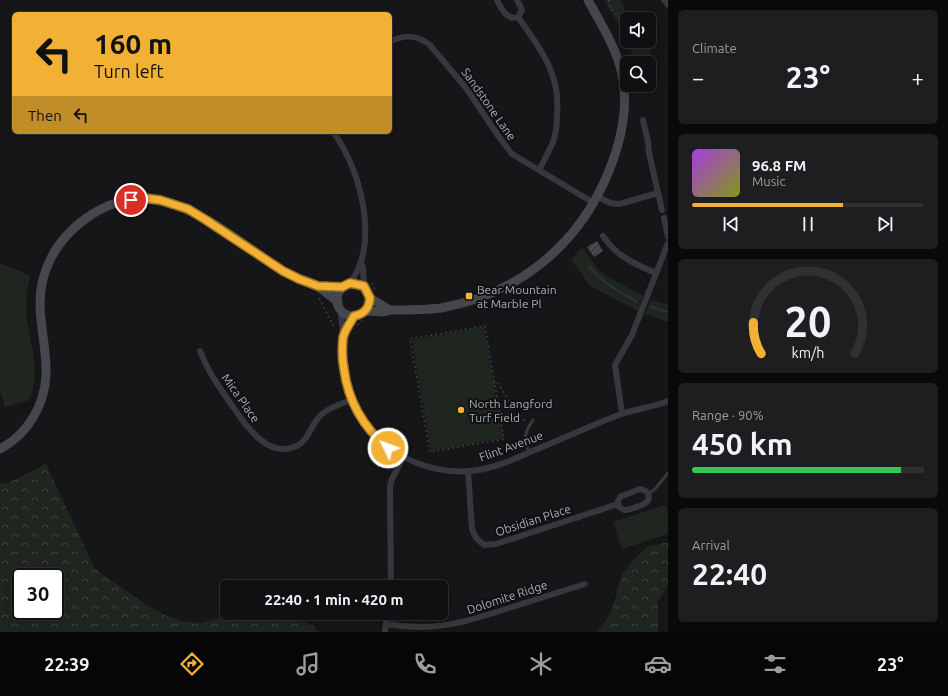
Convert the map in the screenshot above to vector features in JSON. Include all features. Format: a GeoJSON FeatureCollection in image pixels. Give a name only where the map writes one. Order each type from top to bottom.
{"type":"FeatureCollection","features":[{"type":"Feature","properties":{"kind":"street"},"geometry":{"type":"LineString","coordinates":[[497,0],[507,16],[514,18],[518,17]]}},
{"type":"Feature","properties":{"kind":"street"},"geometry":{"type":"LineString","coordinates":[[517,0],[522,10],[518,17]]}},
{"type":"Feature","properties":{"kind":"street"},"geometry":{"type":"LineString","coordinates":[[582,0],[598,20]]}},
{"type":"Feature","properties":{"kind":"street"},"geometry":{"type":"LineString","coordinates":[[334,134],[350,161],[360,194],[365,232],[361,263],[337,297],[341,311],[347,315],[354,316],[390,310],[421,310],[450,306],[481,298],[509,285],[536,269],[561,246],[582,221],[596,200],[618,145],[622,128],[624,103],[622,75],[612,43],[588,0]]}},
{"type":"Feature","properties":{"kind":"street"},"geometry":{"type":"LineString","coordinates":[[664,0],[668,5]]}},
{"type":"Feature","properties":{"kind":"street"},"geometry":{"type":"LineString","coordinates":[[518,17],[542,51],[548,62],[556,86],[558,110],[556,128],[553,142],[539,170]]}},
{"type":"Feature","properties":{"kind":"street","name":"Sandstone Lane"},"geometry":{"type":"LineString","coordinates":[[392,41],[403,36],[410,36],[423,40],[434,48],[466,88],[508,150],[539,170],[596,200],[610,203],[619,204],[658,192]]}},
{"type":"Feature","properties":{"kind":"street"},"geometry":{"type":"LineString","coordinates":[[643,120],[662,210]]}},
{"type":"Feature","properties":{"kind":"street"},"geometry":{"type":"LineString","coordinates":[[0,449],[14,440],[26,428],[37,410],[43,396],[47,368],[40,303],[47,267],[52,255],[80,222],[103,208],[144,198],[175,204],[198,215],[290,275],[338,302]]}},
{"type":"Feature","properties":{"kind":"street"},"geometry":{"type":"LineString","coordinates":[[664,218],[668,237]]}},
{"type":"Feature","properties":{"kind":"street"},"geometry":{"type":"LineString","coordinates":[[603,236],[611,247],[636,265],[656,273]]}},
{"type":"Feature","properties":{"kind":"street"},"geometry":{"type":"LineString","coordinates":[[622,413],[615,365],[632,335],[668,243]]}},
{"type":"Feature","properties":{"kind":"street"},"geometry":{"type":"LineString","coordinates":[[361,263],[367,283],[374,296],[390,310]]}},
{"type":"Feature","properties":{"kind":"street"},"geometry":{"type":"LineString","coordinates":[[317,290],[367,283]]}},
{"type":"Feature","properties":{"kind":"street"},"geometry":{"type":"LineString","coordinates":[[366,315],[374,296]]}},
{"type":"Feature","properties":{"kind":"street","name":"Flint Avenue"},"geometry":{"type":"LineString","coordinates":[[341,311],[344,370],[347,390],[351,400],[366,426],[388,448],[403,458],[424,466],[435,469],[468,471],[494,466],[529,453],[622,413],[650,407],[668,401]]}},
{"type":"Feature","properties":{"kind":"street"},"geometry":{"type":"LineString","coordinates":[[343,336],[354,316]]}},
{"type":"Feature","properties":{"kind":"street","name":"Mica Place"},"geometry":{"type":"LineString","coordinates":[[200,351],[209,373],[248,428],[260,440],[276,448],[294,448],[302,443],[320,416],[330,409],[351,400]]}},
{"type":"Feature","properties":{"kind":"street"},"geometry":{"type":"LineString","coordinates":[[391,580],[390,486],[403,458]]}},
{"type":"Feature","properties":{"kind":"street","name":"Obsidian Place"},"geometry":{"type":"LineString","coordinates":[[468,471],[472,529],[476,538],[484,545],[496,544],[618,504],[622,495],[640,489],[646,491],[648,494]]}},
{"type":"Feature","properties":{"kind":"street"},"geometry":{"type":"LineString","coordinates":[[618,504],[622,509],[627,510],[645,505],[649,500],[648,494]]}},
{"type":"Feature","properties":{"kind":"street","name":"Dolomite Ridge"},"geometry":{"type":"LineString","coordinates":[[386,624],[410,628],[451,626],[585,584]]}},
{"type":"Feature","properties":{"kind":"street"},"geometry":{"type":"LineString","coordinates":[[385,632],[387,620]]}},
{"type":"Feature","properties":{"kind":"lane"},"geometry":{"type":"LineString","coordinates":[[529,453],[525,437],[528,426],[533,420]]}},
{"type":"Feature","properties":{"kind":"lane"},"geometry":{"type":"LineString","coordinates":[[648,494],[655,489],[668,473]]}},
{"type":"Feature","properties":{"kind":"path"},"geometry":{"type":"LineString","coordinates":[[610,0],[609,3],[611,9],[620,18]]}},
{"type":"Feature","properties":{"kind":"path"},"geometry":{"type":"LineString","coordinates":[[367,283],[373,288],[374,296]]}},
{"type":"Feature","properties":{"kind":"path"},"geometry":{"type":"LineString","coordinates":[[317,290],[337,332]]}},
{"type":"Feature","properties":{"kind":"path"},"geometry":{"type":"LineString","coordinates":[[356,326],[366,315]]}},
{"type":"Feature","properties":{"kind":"path"},"geometry":{"type":"LineString","coordinates":[[485,326],[484,328],[494,383],[504,439],[430,452],[410,339],[485,326]]}},
{"type":"Feature","properties":{"kind":"path"},"geometry":{"type":"LineString","coordinates":[[494,383],[497,382],[528,426]]}},
{"type":"Feature","properties":{"kind":"green space"},"geometry":{"type":"Polygon","coordinates":[[[604,0],[621,0],[626,12],[620,12],[620,27],[604,0]]]}},
{"type":"Feature","properties":{"kind":"green space"},"geometry":{"type":"Polygon","coordinates":[[[630,48],[650,48],[652,56],[633,56],[630,48]]]}},
{"type":"Feature","properties":{"kind":"green space"},"geometry":{"type":"Polygon","coordinates":[[[582,247],[600,272],[643,296],[638,311],[590,286],[571,259],[582,247]]]}},
{"type":"Feature","properties":{"kind":"green space"},"geometry":{"type":"Polygon","coordinates":[[[0,263],[30,276],[26,314],[35,369],[33,389],[29,400],[5,407],[0,391],[0,263]]]}},
{"type":"Feature","properties":{"kind":"green space"},"geometry":{"type":"Polygon","coordinates":[[[651,300],[668,305],[668,322],[645,314],[651,300]]]}},
{"type":"Feature","properties":{"kind":"green space","name":"North Langford Turf Field"},"geometry":{"type":"Polygon","coordinates":[[[484,327],[503,438],[431,451],[412,340],[484,327]]]}},
{"type":"Feature","properties":{"kind":"green space"},"geometry":{"type":"Polygon","coordinates":[[[46,464],[95,569],[148,606],[164,615],[181,621],[201,623],[220,617],[220,620],[299,620],[312,625],[320,632],[0,632],[0,484],[10,482],[46,464]]]}},
{"type":"Feature","properties":{"kind":"green space"},"geometry":{"type":"Polygon","coordinates":[[[665,505],[668,508],[668,534],[622,549],[613,522],[665,505]]]}},
{"type":"Feature","properties":{"kind":"green space"},"geometry":{"type":"Polygon","coordinates":[[[668,543],[668,586],[658,601],[658,632],[597,632],[611,613],[622,575],[633,560],[647,547],[668,543]]]}},
{"type":"Feature","properties":{"kind":"building"},"geometry":{"type":"Polygon","coordinates":[[[597,241],[603,251],[594,257],[587,247],[597,241]]]}},
{"type":"Feature","properties":{"kind":"waterway"},"geometry":{"type":"LineString","coordinates":[[589,266],[605,282],[636,301]]}},
{"type":"Feature","properties":{"kind":"waterway"},"geometry":{"type":"LineString","coordinates":[[651,307],[668,312]]}},
{"type":"Feature","properties":{"kind":"place","name":"Bear Mountain at Marble Pl"},"geometry":{"type":"Point","coordinates":[469,296]}},
{"type":"Feature","properties":{"kind":"place","name":"North Langford Turf Field"},"geometry":{"type":"Point","coordinates":[461,410]}},
{"type":"Feature","properties":{"kind":"route"},"geometry":{"type":"LineString","coordinates":[[131,200],[144,198],[160,200],[188,209],[283,271],[299,279],[318,286],[342,287],[350,283],[364,286],[370,298],[370,303],[365,311],[354,316],[343,336],[343,363],[345,378],[347,390],[360,417],[373,434],[388,448]]}}]}
